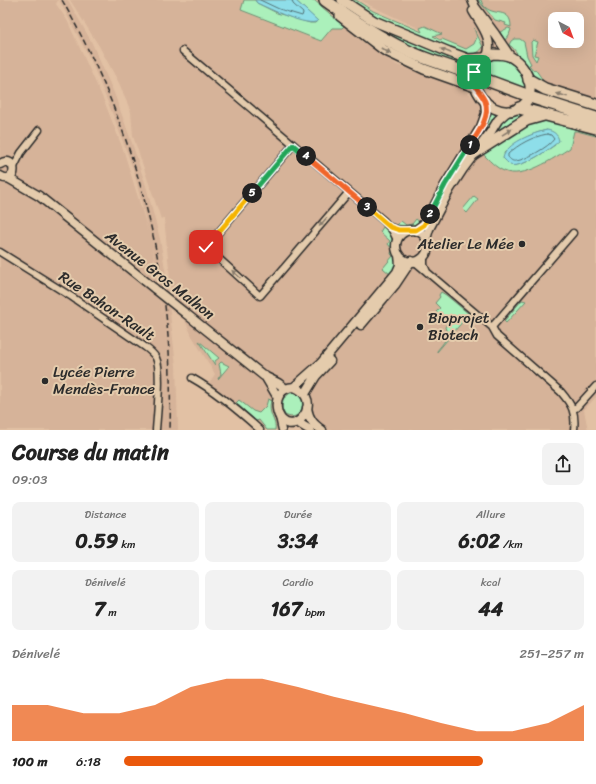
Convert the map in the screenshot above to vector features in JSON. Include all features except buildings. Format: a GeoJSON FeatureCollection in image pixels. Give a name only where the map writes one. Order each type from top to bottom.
{"type":"FeatureCollection","features":[{"type":"Feature","properties":{"kind":"highway"},"geometry":{"type":"LineString","coordinates":[[324,0],[368,30],[391,43],[434,62],[450,66]]}},
{"type":"Feature","properties":{"kind":"highway"},"geometry":{"type":"LineString","coordinates":[[337,0],[359,18],[408,47],[450,66],[474,79],[596,118]]}},
{"type":"Feature","properties":{"kind":"highway"},"geometry":{"type":"LineString","coordinates":[[529,80],[545,89],[596,106]]}},
{"type":"Feature","properties":{"kind":"highway"},"geometry":{"type":"LineString","coordinates":[[519,108],[538,112],[544,115],[563,118],[596,128]]}},
{"type":"Feature","properties":{"kind":"highway"},"geometry":{"type":"LineString","coordinates":[[474,153],[526,120],[544,115]]}},
{"type":"Feature","properties":{"kind":"main road"},"geometry":{"type":"LineString","coordinates":[[324,0],[342,18],[384,50],[424,69],[474,79]]}},
{"type":"Feature","properties":{"kind":"main road"},"geometry":{"type":"LineString","coordinates":[[342,0],[374,21],[468,59],[501,54],[510,56]]}},
{"type":"Feature","properties":{"kind":"main road"},"geometry":{"type":"LineString","coordinates":[[416,230],[426,222],[445,185],[481,127],[486,113],[484,100],[474,80],[474,72],[477,66],[492,51],[493,42],[483,22],[472,9],[467,0]]}},
{"type":"Feature","properties":{"kind":"main road"},"geometry":{"type":"LineString","coordinates":[[472,0],[475,7],[510,56],[521,66],[529,80],[530,88],[529,95],[524,104],[519,108],[508,111],[497,109],[484,100]]}},
{"type":"Feature","properties":{"kind":"main road"},"geometry":{"type":"LineString","coordinates":[[399,255],[404,260],[413,261],[424,256],[427,248],[426,239],[429,229],[450,189],[498,120],[508,111]]}},
{"type":"Feature","properties":{"kind":"main road","name":"Avenue Gros Malhon"},"geometry":{"type":"LineString","coordinates":[[5,170],[14,180],[38,196],[264,376],[290,388]]}},
{"type":"Feature","properties":{"kind":"main road"},"geometry":{"type":"LineString","coordinates":[[310,430],[287,423],[280,418],[277,410],[278,398],[281,392],[290,388],[321,363],[397,272],[400,265],[396,247],[399,236],[408,230],[416,230],[426,239]]}},
{"type":"Feature","properties":{"kind":"main road"},"geometry":{"type":"LineString","coordinates":[[305,394],[316,376],[392,289],[413,261]]}},
{"type":"Feature","properties":{"kind":"main road","name":"Avenue Gros Malhon"},"geometry":{"type":"LineString","coordinates":[[264,376],[278,398]]}},
{"type":"Feature","properties":{"kind":"main road"},"geometry":{"type":"LineString","coordinates":[[290,388],[301,390],[305,394],[310,419],[322,430]]}},
{"type":"Feature","properties":{"kind":"main road"},"geometry":{"type":"LineString","coordinates":[[294,425],[303,417],[307,408]]}},
{"type":"Feature","properties":{"kind":"street"},"geometry":{"type":"LineString","coordinates":[[183,51],[390,227],[397,240]]}},
{"type":"Feature","properties":{"kind":"street"},"geometry":{"type":"LineString","coordinates":[[5,170],[39,130]]}},
{"type":"Feature","properties":{"kind":"street"},"geometry":{"type":"LineString","coordinates":[[293,145],[206,247],[260,296],[349,192]]}},
{"type":"Feature","properties":{"kind":"street"},"geometry":{"type":"LineString","coordinates":[[390,227],[399,230],[408,230]]}},
{"type":"Feature","properties":{"kind":"street"},"geometry":{"type":"LineString","coordinates":[[492,327],[573,233]]}},
{"type":"Feature","properties":{"kind":"street","name":"Rue Bahon-Rault"},"geometry":{"type":"LineString","coordinates":[[0,252],[145,347],[157,359],[159,371],[156,430]]}},
{"type":"Feature","properties":{"kind":"street"},"geometry":{"type":"LineString","coordinates":[[424,256],[424,265],[427,272]]}},
{"type":"Feature","properties":{"kind":"street"},"geometry":{"type":"LineString","coordinates":[[413,261],[492,327],[497,336],[561,392],[573,408],[574,430]]}},
{"type":"Feature","properties":{"kind":"street"},"geometry":{"type":"LineString","coordinates":[[192,378],[235,407],[260,430]]}},
{"type":"Feature","properties":{"kind":"street"},"geometry":{"type":"LineString","coordinates":[[573,408],[576,408],[596,386]]}},
{"type":"Feature","properties":{"kind":"street"},"geometry":{"type":"LineString","coordinates":[[280,418],[282,430]]}},
{"type":"Feature","properties":{"kind":"shaded area"},"geometry":{"type":"Polygon","coordinates":[[[0,0],[58,0],[56,4],[67,20],[105,103],[124,152],[148,230],[134,172],[115,120],[91,61],[59,0],[68,0],[91,41],[114,93],[146,186],[160,239],[165,269],[176,366],[178,430],[0,430],[0,0]],[[152,246],[163,321],[156,266],[152,246]]]}},
{"type":"Feature","properties":{"kind":"shaded area"},"geometry":{"type":"Polygon","coordinates":[[[70,0],[244,0],[241,10],[321,41],[332,28],[342,28],[344,26],[363,42],[397,65],[456,85],[494,110],[482,153],[504,171],[515,173],[541,166],[574,131],[596,136],[596,397],[584,410],[588,430],[248,430],[251,426],[237,413],[205,390],[215,374],[192,336],[171,289],[164,217],[161,219],[133,136],[131,112],[119,83],[99,46],[70,0]]]}},
{"type":"Feature","properties":{"kind":"shaded area"},"geometry":{"type":"Polygon","coordinates":[[[361,0],[596,0],[596,99],[545,83],[512,47],[497,48],[476,55],[361,0]]]}},
{"type":"Feature","properties":{"kind":"green space"},"geometry":{"type":"Polygon","coordinates":[[[244,0],[255,0],[257,3],[277,13],[310,23],[315,23],[317,21],[295,0],[314,0],[344,26],[342,28],[332,28],[321,41],[241,10],[244,0]]]}},
{"type":"Feature","properties":{"kind":"green space"},"geometry":{"type":"Polygon","coordinates":[[[349,0],[356,0],[373,11],[422,32],[420,28],[425,26],[442,34],[433,36],[440,40],[442,39],[466,49],[474,44],[477,37],[474,28],[483,47],[478,52],[472,54],[457,51],[375,17],[349,0]]]}},
{"type":"Feature","properties":{"kind":"green space"},"geometry":{"type":"Polygon","coordinates":[[[478,0],[481,0],[486,8],[506,15],[510,21],[511,27],[505,25],[506,23],[495,20],[478,0]]]}},
{"type":"Feature","properties":{"kind":"green space"},"geometry":{"type":"Polygon","coordinates":[[[370,23],[472,61],[470,70],[410,46],[370,23]]]}},
{"type":"Feature","properties":{"kind":"green space"},"geometry":{"type":"Polygon","coordinates":[[[508,28],[511,29],[505,40],[500,32],[508,28]]]}},
{"type":"Feature","properties":{"kind":"green space"},"geometry":{"type":"Polygon","coordinates":[[[514,39],[520,39],[524,42],[527,56],[531,64],[529,65],[534,71],[535,69],[545,83],[596,99],[554,88],[537,80],[525,63],[515,55],[517,53],[509,45],[514,39]]]}},
{"type":"Feature","properties":{"kind":"green space"},"geometry":{"type":"Polygon","coordinates":[[[533,40],[538,42],[534,55],[538,56],[536,61],[532,55],[531,42],[533,40]]]}},
{"type":"Feature","properties":{"kind":"green space"},"geometry":{"type":"Polygon","coordinates":[[[496,58],[508,62],[518,69],[524,79],[525,92],[512,84],[479,73],[483,65],[496,58]]]}},
{"type":"Feature","properties":{"kind":"green space"},"geometry":{"type":"Polygon","coordinates":[[[538,90],[596,109],[596,113],[534,94],[535,91],[538,90]]]}},
{"type":"Feature","properties":{"kind":"green space"},"geometry":{"type":"Polygon","coordinates":[[[489,107],[501,112],[476,145],[475,144],[489,107]]]}},
{"type":"Feature","properties":{"kind":"green space"},"geometry":{"type":"Polygon","coordinates":[[[528,112],[494,138],[492,135],[501,120],[511,113],[528,112]]]}},
{"type":"Feature","properties":{"kind":"green space"},"geometry":{"type":"Polygon","coordinates":[[[543,120],[596,136],[574,131],[570,148],[538,167],[520,173],[512,173],[501,170],[482,153],[528,123],[543,120]],[[547,130],[524,138],[504,153],[509,163],[514,165],[526,162],[555,145],[547,130]]]}},
{"type":"Feature","properties":{"kind":"green space"},"geometry":{"type":"Polygon","coordinates":[[[474,196],[478,199],[467,213],[463,209],[474,196]]]}},
{"type":"Feature","properties":{"kind":"green space"},"geometry":{"type":"Polygon","coordinates":[[[416,219],[421,223],[408,226],[397,225],[401,221],[406,225],[412,224],[416,219]]]}},
{"type":"Feature","properties":{"kind":"green space"},"geometry":{"type":"Polygon","coordinates":[[[383,227],[391,233],[394,238],[393,247],[397,265],[391,275],[383,268],[393,256],[391,254],[392,249],[388,244],[390,241],[380,232],[383,227]]]}},
{"type":"Feature","properties":{"kind":"green space"},"geometry":{"type":"Polygon","coordinates":[[[441,292],[469,314],[437,352],[446,337],[447,334],[445,327],[448,323],[436,312],[440,308],[435,303],[440,297],[439,295],[441,292]]]}},
{"type":"Feature","properties":{"kind":"green space"},"geometry":{"type":"Polygon","coordinates":[[[522,300],[526,301],[506,323],[504,321],[522,300]]]}},
{"type":"Feature","properties":{"kind":"green space"},"geometry":{"type":"Polygon","coordinates":[[[199,341],[219,358],[215,361],[215,365],[199,341]]]}},
{"type":"Feature","properties":{"kind":"green space"},"geometry":{"type":"Polygon","coordinates":[[[221,362],[229,366],[218,379],[221,374],[219,364],[221,362]]]}},
{"type":"Feature","properties":{"kind":"green space"},"geometry":{"type":"Polygon","coordinates":[[[290,393],[296,393],[302,401],[300,412],[291,417],[285,415],[282,409],[283,399],[290,393]]]}},
{"type":"Feature","properties":{"kind":"green space"},"geometry":{"type":"Polygon","coordinates":[[[268,399],[271,400],[270,410],[275,423],[275,430],[267,430],[259,420],[256,421],[236,403],[239,400],[253,411],[259,413],[266,406],[268,399]]]}},
{"type":"Feature","properties":{"kind":"water"},"geometry":{"type":"Polygon","coordinates":[[[255,0],[295,0],[318,21],[306,22],[297,20],[257,3],[255,0]]]}},
{"type":"Feature","properties":{"kind":"water"},"geometry":{"type":"Polygon","coordinates":[[[547,130],[555,133],[558,136],[559,141],[543,153],[521,164],[515,165],[510,165],[503,158],[509,148],[515,143],[528,136],[547,130]]]}},
{"type":"Feature","properties":{"kind":"railway"},"geometry":{"type":"LineString","coordinates":[[62,0],[99,72],[114,109],[141,187],[151,226],[159,266],[167,321],[170,368],[170,430]]}},
{"type":"Feature","properties":{"kind":"place","name":"Atelier Le Mée"},"geometry":{"type":"Point","coordinates":[522,244]}},
{"type":"Feature","properties":{"kind":"place","name":"Bioprojet Biotech"},"geometry":{"type":"Point","coordinates":[420,327]}},
{"type":"Feature","properties":{"kind":"place","name":"Lycée Pierre Mendès-France"},"geometry":{"type":"Point","coordinates":[45,381]}},
{"type":"Feature","properties":{"kind":"route"},"geometry":{"type":"LineString","coordinates":[[206,247],[293,145],[390,227],[399,230],[419,229],[426,222],[445,185],[484,122],[486,105],[475,87],[474,72]]}}]}
